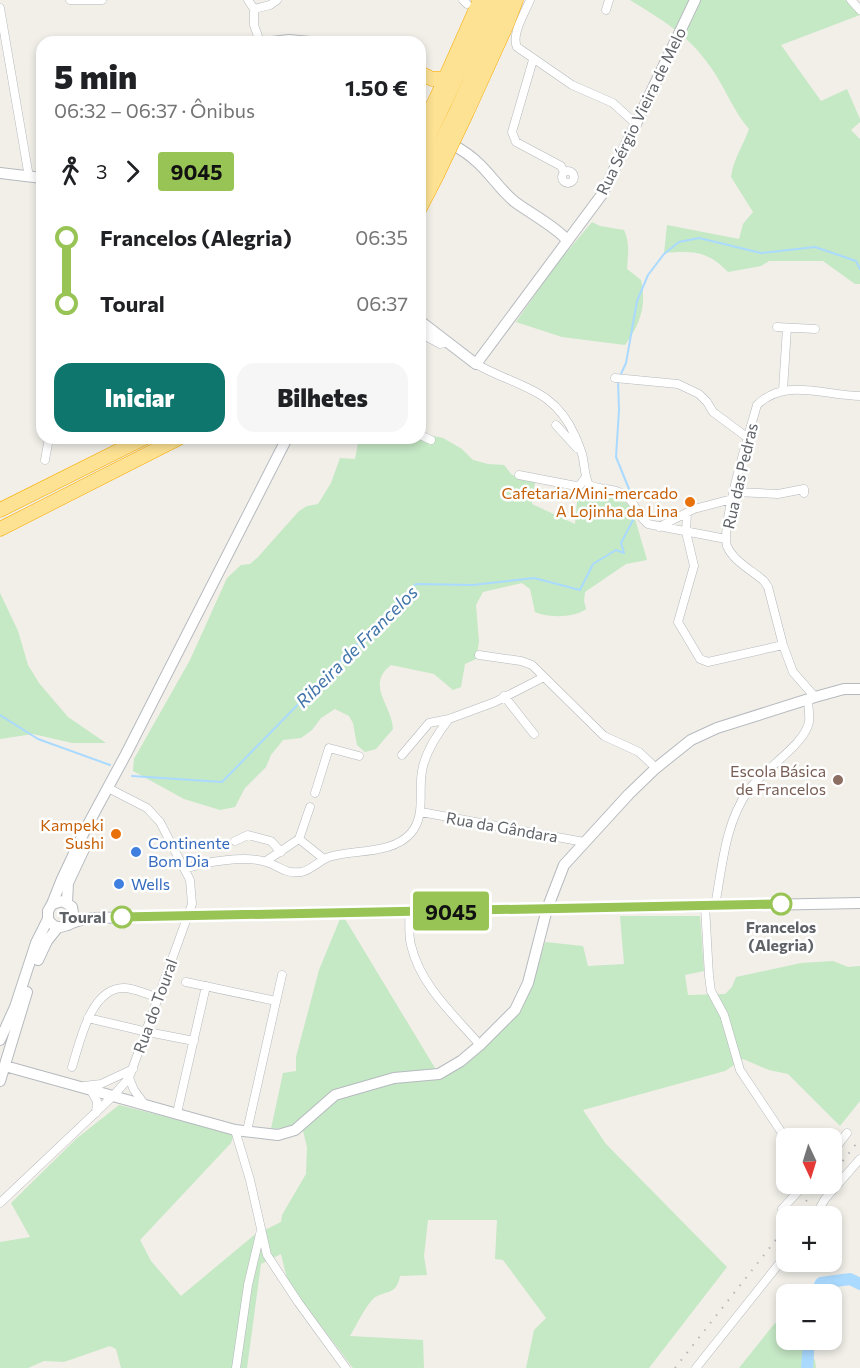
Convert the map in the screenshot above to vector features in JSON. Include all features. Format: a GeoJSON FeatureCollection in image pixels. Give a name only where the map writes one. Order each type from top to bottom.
{"type":"FeatureCollection","features":[{"type":"Feature","properties":{"kind":"highway"},"geometry":{"type":"LineString","coordinates":[[426,190],[449,103],[491,0]]}},
{"type":"Feature","properties":{"kind":"highway"},"geometry":{"type":"LineString","coordinates":[[426,143],[506,0]]}},
{"type":"Feature","properties":{"kind":"highway"},"geometry":{"type":"LineString","coordinates":[[426,124],[449,103],[507,24],[516,0]]}},
{"type":"Feature","properties":{"kind":"highway"},"geometry":{"type":"LineString","coordinates":[[449,103],[445,78],[470,1]]}},
{"type":"Feature","properties":{"kind":"highway"},"geometry":{"type":"LineString","coordinates":[[426,76],[432,79],[445,78]]}},
{"type":"Feature","properties":{"kind":"highway"},"geometry":{"type":"LineString","coordinates":[[426,81],[432,84],[449,103]]}},
{"type":"Feature","properties":{"kind":"highway"},"geometry":{"type":"LineString","coordinates":[[426,178],[432,173]]}},
{"type":"Feature","properties":{"kind":"highway"},"geometry":{"type":"LineString","coordinates":[[0,510],[132,444]]}},
{"type":"Feature","properties":{"kind":"highway"},"geometry":{"type":"LineString","coordinates":[[0,530],[167,444]]}},
{"type":"Feature","properties":{"kind":"main road","name":"Rua Sérgio Vieira de Melo"},"geometry":{"type":"LineString","coordinates":[[476,364],[603,194],[695,0]]}},
{"type":"Feature","properties":{"kind":"main road"},"geometry":{"type":"LineString","coordinates":[[426,133],[462,150],[477,161],[498,187],[564,236],[567,241]]}},
{"type":"Feature","properties":{"kind":"main road"},"geometry":{"type":"LineString","coordinates":[[0,173],[36,178]]}},
{"type":"Feature","properties":{"kind":"main road"},"geometry":{"type":"LineString","coordinates":[[556,232],[576,229]]}},
{"type":"Feature","properties":{"kind":"main road"},"geometry":{"type":"LineString","coordinates":[[556,232],[559,252]]}},
{"type":"Feature","properties":{"kind":"main road"},"geometry":{"type":"LineString","coordinates":[[426,326],[476,364]]}},
{"type":"Feature","properties":{"kind":"main road"},"geometry":{"type":"LineString","coordinates":[[0,1040],[15,1007],[36,943],[48,919],[48,911],[85,830],[284,444]]}},
{"type":"Feature","properties":{"kind":"main road"},"geometry":{"type":"LineString","coordinates":[[3,1064],[241,1131],[278,1135],[295,1131],[335,1095],[394,1078],[439,1074],[461,1061],[480,1045],[515,1010],[528,983],[547,909],[564,865],[656,768],[692,740],[717,728],[844,689],[860,688]]}},
{"type":"Feature","properties":{"kind":"main road"},"geometry":{"type":"LineString","coordinates":[[0,1081],[3,1064],[42,950],[63,926],[74,919],[70,906],[68,883],[112,790],[119,766]]}},
{"type":"Feature","properties":{"kind":"main road"},"geometry":{"type":"LineString","coordinates":[[52,904],[59,901],[93,918]]}},
{"type":"Feature","properties":{"kind":"main road"},"geometry":{"type":"LineString","coordinates":[[48,919],[52,924],[63,926],[93,918],[860,903]]}},
{"type":"Feature","properties":{"kind":"street"},"geometry":{"type":"LineString","coordinates":[[70,0],[102,0]]}},
{"type":"Feature","properties":{"kind":"street"},"geometry":{"type":"LineString","coordinates":[[248,0],[254,9],[254,25],[258,36]]}},
{"type":"Feature","properties":{"kind":"street"},"geometry":{"type":"LineString","coordinates":[[254,9],[270,5],[277,0]]}},
{"type":"Feature","properties":{"kind":"street"},"geometry":{"type":"LineString","coordinates":[[530,0],[515,43],[533,60],[572,86],[613,103],[637,125]]}},
{"type":"Feature","properties":{"kind":"street"},"geometry":{"type":"LineString","coordinates":[[606,10],[609,0]]}},
{"type":"Feature","properties":{"kind":"street"},"geometry":{"type":"LineString","coordinates":[[851,0],[860,10]]}},
{"type":"Feature","properties":{"kind":"street"},"geometry":{"type":"LineString","coordinates":[[0,8],[29,177]]}},
{"type":"Feature","properties":{"kind":"street"},"geometry":{"type":"LineString","coordinates":[[533,60],[512,137],[516,142],[561,166],[564,172]]}},
{"type":"Feature","properties":{"kind":"street"},"geometry":{"type":"LineString","coordinates":[[777,327],[815,329]]}},
{"type":"Feature","properties":{"kind":"street"},"geometry":{"type":"LineString","coordinates":[[783,390],[787,328]]}},
{"type":"Feature","properties":{"kind":"street"},"geometry":{"type":"LineString","coordinates":[[426,336],[440,344],[448,342]]}},
{"type":"Feature","properties":{"kind":"street"},"geometry":{"type":"LineString","coordinates":[[476,364],[521,383],[548,398],[563,414],[574,434],[582,454],[585,478],[590,485],[595,488],[618,491],[627,496],[640,517],[648,524],[726,539]]}},
{"type":"Feature","properties":{"kind":"street"},"geometry":{"type":"LineString","coordinates":[[618,379],[678,384],[699,394],[713,412],[748,438]]}},
{"type":"Feature","properties":{"kind":"street","name":"Rua das Pedras"},"geometry":{"type":"LineString","coordinates":[[812,698],[793,672],[783,645],[768,587],[731,554],[726,539],[733,496],[757,405],[765,398],[783,390],[816,390],[846,396],[860,396]]}},
{"type":"Feature","properties":{"kind":"street"},"geometry":{"type":"LineString","coordinates":[[556,425],[582,454]]}},
{"type":"Feature","properties":{"kind":"street"},"geometry":{"type":"LineString","coordinates":[[426,438],[431,440]]}},
{"type":"Feature","properties":{"kind":"street"},"geometry":{"type":"LineString","coordinates":[[45,460],[48,444]]}},
{"type":"Feature","properties":{"kind":"street"},"geometry":{"type":"LineString","coordinates":[[519,475],[576,486],[580,485],[585,478]]}},
{"type":"Feature","properties":{"kind":"street"},"geometry":{"type":"LineString","coordinates":[[659,527],[687,513],[733,496],[778,494],[804,489],[804,493]]}},
{"type":"Feature","properties":{"kind":"street"},"geometry":{"type":"LineString","coordinates":[[687,513],[686,532],[694,566],[678,622],[700,659],[708,662],[783,645]]}},
{"type":"Feature","properties":{"kind":"street"},"geometry":{"type":"LineString","coordinates":[[479,655],[521,661],[531,665],[604,736],[639,752],[656,768]]}},
{"type":"Feature","properties":{"kind":"street"},"geometry":{"type":"LineString","coordinates":[[402,755],[429,723],[449,719],[495,702],[544,677]]}},
{"type":"Feature","properties":{"kind":"street"},"geometry":{"type":"LineString","coordinates":[[504,696],[534,734]]}},
{"type":"Feature","properties":{"kind":"street"},"geometry":{"type":"LineString","coordinates":[[779,1128],[740,1070],[724,1015],[711,990],[709,976],[710,906],[734,817],[748,790],[802,736],[808,723],[812,698]]}},
{"type":"Feature","properties":{"kind":"street"},"geometry":{"type":"LineString","coordinates":[[185,869],[208,862],[241,860],[266,861],[285,872],[302,872],[314,867],[324,859],[384,848],[399,842],[410,834],[417,824],[421,812],[422,772],[426,757],[449,719]]}},
{"type":"Feature","properties":{"kind":"street"},"geometry":{"type":"LineString","coordinates":[[315,793],[329,748],[358,756]]}},
{"type":"Feature","properties":{"kind":"street","name":"Rua do Toural"},"geometry":{"type":"LineString","coordinates":[[0,1203],[96,1113],[129,1078],[184,924],[189,916],[192,904],[192,885],[173,845],[155,816],[147,808],[112,790]]}},
{"type":"Feature","properties":{"kind":"street"},"geometry":{"type":"LineString","coordinates":[[266,861],[299,839],[310,807]]}},
{"type":"Feature","properties":{"kind":"street","name":"Rua da Gândara"},"geometry":{"type":"LineString","coordinates":[[421,812],[584,842]]}},
{"type":"Feature","properties":{"kind":"street"},"geometry":{"type":"LineString","coordinates":[[235,841],[248,835],[271,841],[281,852]]}},
{"type":"Feature","properties":{"kind":"street"},"geometry":{"type":"LineString","coordinates":[[299,839],[324,859]]}},
{"type":"Feature","properties":{"kind":"street"},"geometry":{"type":"LineString","coordinates":[[409,911],[410,943],[419,969],[430,987],[480,1045]]}},
{"type":"Feature","properties":{"kind":"street"},"geometry":{"type":"LineString","coordinates":[[282,975],[241,1131],[267,1255],[346,1368]]}},
{"type":"Feature","properties":{"kind":"street"},"geometry":{"type":"LineString","coordinates":[[186,982],[276,1001]]}},
{"type":"Feature","properties":{"kind":"street"},"geometry":{"type":"LineString","coordinates":[[177,1113],[206,986]]}},
{"type":"Feature","properties":{"kind":"street"},"geometry":{"type":"LineString","coordinates":[[72,1067],[88,1018],[101,998],[108,992],[120,988],[128,988],[150,995]]}},
{"type":"Feature","properties":{"kind":"street"},"geometry":{"type":"LineString","coordinates":[[88,1018],[139,1030]]}},
{"type":"Feature","properties":{"kind":"street"},"geometry":{"type":"LineString","coordinates":[[153,1033],[194,1041]]}},
{"type":"Feature","properties":{"kind":"street"},"geometry":{"type":"LineString","coordinates":[[96,1113],[97,1101],[85,1088],[101,1084],[133,1069]]}},
{"type":"Feature","properties":{"kind":"street"},"geometry":{"type":"LineString","coordinates":[[129,1078],[134,1090],[146,1105]]}},
{"type":"Feature","properties":{"kind":"street"},"geometry":{"type":"LineString","coordinates":[[842,1140],[848,1133]]}},
{"type":"Feature","properties":{"kind":"street"},"geometry":{"type":"LineString","coordinates":[[821,1206],[860,1159]]}},
{"type":"Feature","properties":{"kind":"street"},"geometry":{"type":"LineString","coordinates":[[786,1206],[796,1194]]}},
{"type":"Feature","properties":{"kind":"street"},"geometry":{"type":"LineString","coordinates":[[236,1368],[248,1285],[260,1230]]}},
{"type":"Feature","properties":{"kind":"street"},"geometry":{"type":"LineString","coordinates":[[696,1368],[776,1268]]}},
{"type":"Feature","properties":{"kind":"green space"},"geometry":{"type":"Polygon","coordinates":[[[630,0],[846,0],[860,15],[781,45],[821,101],[847,89],[860,119],[860,122],[851,130],[860,139],[860,284],[855,284],[823,261],[769,261],[761,266],[728,272],[706,256],[691,252],[664,253],[667,225],[739,239],[743,224],[753,212],[731,177],[749,129],[712,69],[694,47],[675,30],[630,0]]]}},
{"type":"Feature","properties":{"kind":"green space"},"geometry":{"type":"Polygon","coordinates":[[[592,222],[600,226],[624,230],[628,244],[627,269],[641,280],[643,306],[635,330],[625,345],[562,337],[516,322],[555,266],[592,222]]]}},
{"type":"Feature","properties":{"kind":"green space"},"geometry":{"type":"Polygon","coordinates":[[[426,435],[443,438],[462,449],[473,460],[504,465],[512,475],[535,482],[532,504],[575,524],[578,491],[613,496],[631,505],[647,560],[626,564],[585,592],[586,609],[575,614],[554,616],[535,612],[530,589],[522,583],[483,592],[476,605],[479,642],[476,659],[465,664],[461,687],[453,690],[434,674],[391,665],[380,680],[380,688],[393,729],[376,749],[365,752],[357,745],[353,723],[349,716],[335,709],[321,718],[312,730],[301,738],[283,740],[271,755],[266,767],[245,788],[235,807],[220,810],[184,799],[133,771],[134,759],[190,660],[227,578],[241,565],[250,564],[258,557],[299,511],[307,506],[318,504],[331,483],[340,458],[355,459],[358,444],[426,444],[426,435]]]}},
{"type":"Feature","properties":{"kind":"green space"},"geometry":{"type":"Polygon","coordinates":[[[0,593],[18,631],[28,665],[39,683],[68,717],[106,743],[72,743],[33,734],[0,739],[0,593]]]}},
{"type":"Feature","properties":{"kind":"green space"},"geometry":{"type":"Polygon","coordinates":[[[342,914],[438,1073],[450,1071],[469,1061],[507,1021],[520,1011],[532,985],[545,942],[583,946],[588,966],[624,964],[620,916],[700,916],[704,971],[685,975],[688,995],[725,994],[732,987],[736,977],[801,963],[833,961],[848,967],[860,966],[860,1101],[840,1126],[788,1074],[769,1070],[743,1059],[725,1071],[583,1110],[606,1144],[727,1267],[649,1368],[526,1368],[534,1330],[546,1318],[503,1260],[495,1259],[497,1220],[428,1220],[424,1256],[427,1275],[400,1276],[393,1290],[377,1296],[370,1302],[350,1336],[423,1340],[424,1368],[353,1368],[288,1283],[281,1254],[261,1264],[247,1368],[121,1368],[116,1349],[110,1346],[64,1362],[44,1361],[28,1368],[0,1368],[0,1242],[30,1237],[11,1203],[76,1139],[119,1105],[234,1134],[231,1143],[140,1240],[151,1261],[181,1296],[253,1236],[281,1222],[282,1215],[306,1174],[307,1147],[302,1127],[271,1129],[283,1073],[296,1071],[296,1057],[319,970],[342,914]]]}},
{"type":"Feature","properties":{"kind":"green space"},"geometry":{"type":"Polygon","coordinates":[[[775,1323],[776,1350],[804,1350],[815,1360],[816,1368],[739,1368],[775,1323]]]}},
{"type":"Feature","properties":{"kind":"waterway","name":"Ribeira de Francelos"},"geometry":{"type":"LineString","coordinates":[[620,376],[626,363],[637,301],[648,275],[664,254],[679,242],[699,238],[761,253],[815,247],[856,261],[860,269]]}},
{"type":"Feature","properties":{"kind":"waterway","name":"Ribeira de Francelos"},"geometry":{"type":"LineString","coordinates":[[618,381],[616,457],[629,489]]}},
{"type":"Feature","properties":{"kind":"waterway","name":"Ribeira de Francelos"},"geometry":{"type":"LineString","coordinates":[[132,776],[222,782],[416,584],[473,585],[534,578],[580,590],[593,564],[616,550],[624,553],[621,543],[634,518]]}},
{"type":"Feature","properties":{"kind":"waterway","name":"Ribeira de Francelos"},"geometry":{"type":"LineString","coordinates":[[0,715],[38,739],[110,765]]}},
{"type":"Feature","properties":{"kind":"waterway"},"geometry":{"type":"LineString","coordinates":[[820,1284],[850,1279],[860,1284]]}},
{"type":"Feature","properties":{"kind":"waterway"},"geometry":{"type":"LineString","coordinates":[[807,1368],[808,1350]]}},
{"type":"Feature","properties":{"kind":"railway"},"geometry":{"type":"LineString","coordinates":[[842,1162],[860,1139]]}},
{"type":"Feature","properties":{"kind":"railway"},"geometry":{"type":"LineString","coordinates":[[802,1206],[812,1194]]}},
{"type":"Feature","properties":{"kind":"railway"},"geometry":{"type":"LineString","coordinates":[[675,1368],[776,1240]]}},
{"type":"Feature","properties":{"kind":"bus line","name":"9045"},"geometry":{"type":"LineString","coordinates":[[122,917],[781,904]]}},
{"type":"Feature","properties":{"kind":"place","name":"Cafetaria/Mini-mercado A Lojinha da Lina"},"geometry":{"type":"Point","coordinates":[690,502]}},
{"type":"Feature","properties":{"kind":"place","name":"Escola Básica de Francelos"},"geometry":{"type":"Point","coordinates":[838,780]}},
{"type":"Feature","properties":{"kind":"place","name":"Kampeki Sushi"},"geometry":{"type":"Point","coordinates":[116,834]}},
{"type":"Feature","properties":{"kind":"place","name":"Continente Bom Dia"},"geometry":{"type":"Point","coordinates":[136,852]}},
{"type":"Feature","properties":{"kind":"place","name":"Wells"},"geometry":{"type":"Point","coordinates":[119,884]}},
{"type":"Feature","properties":{"kind":"place","name":"Francelos (Alegria)"},"geometry":{"type":"Point","coordinates":[781,904]}},
{"type":"Feature","properties":{"kind":"place","name":"Toural"},"geometry":{"type":"Point","coordinates":[122,917]}}]}
